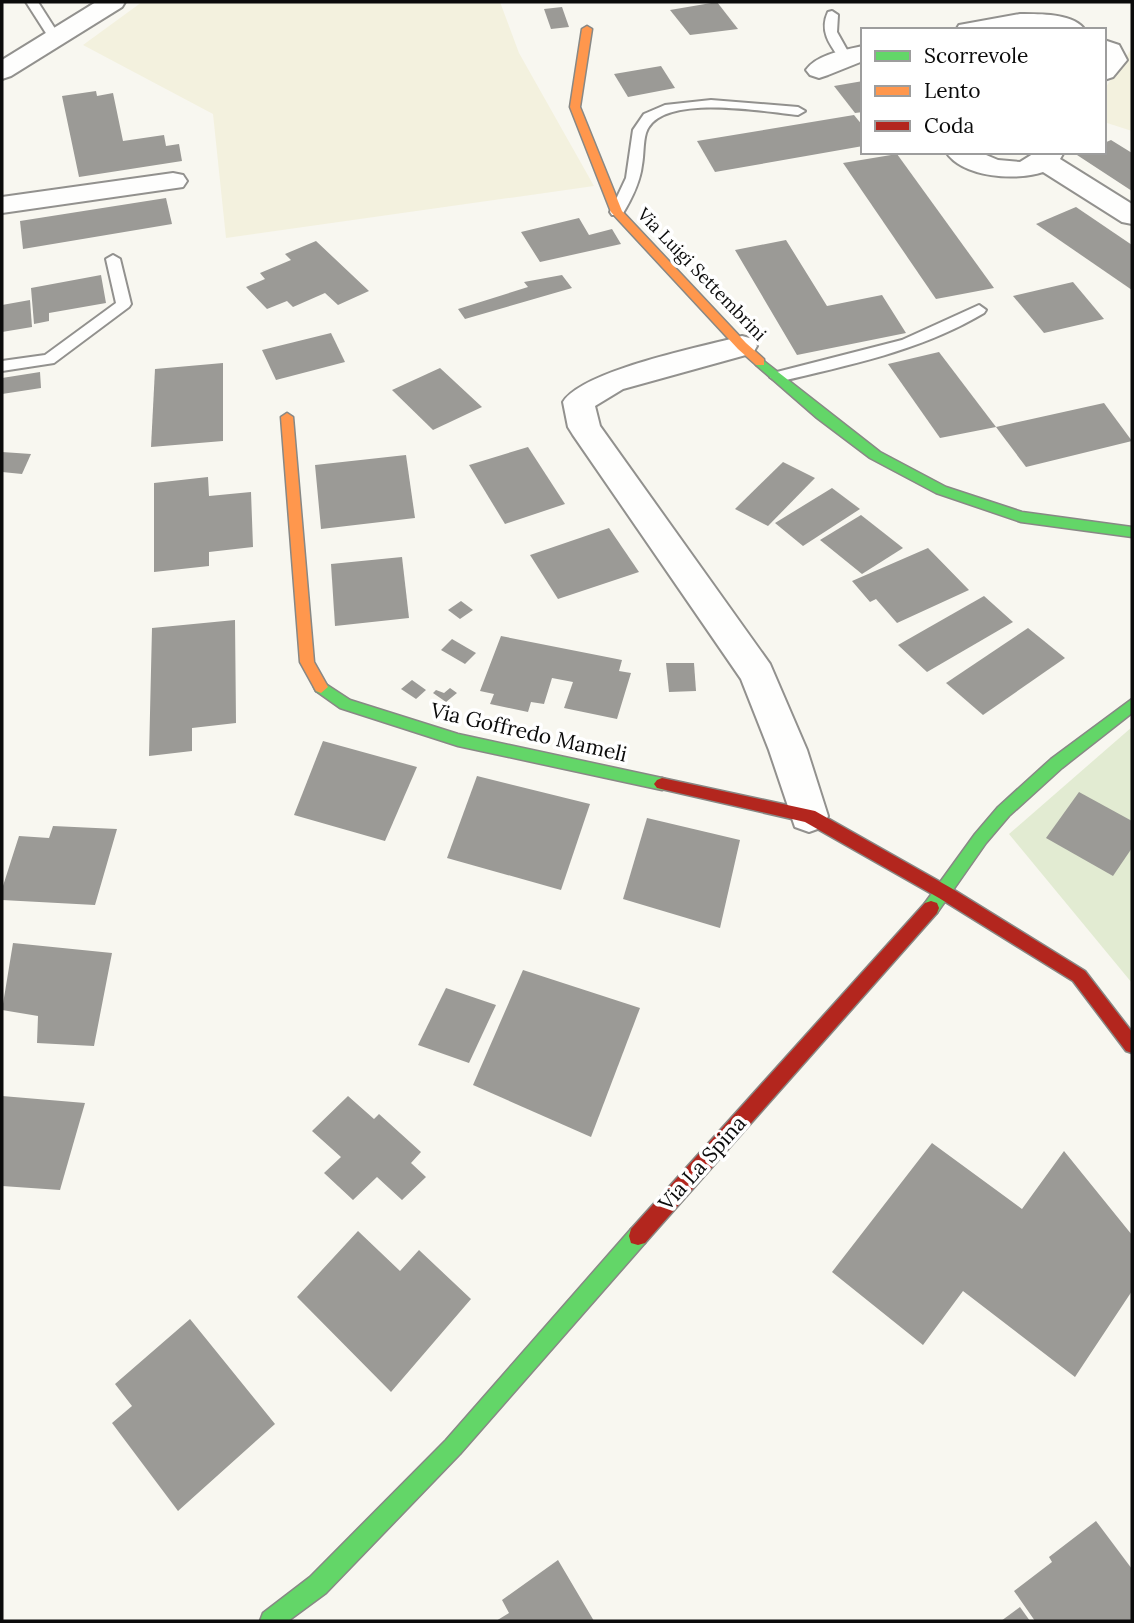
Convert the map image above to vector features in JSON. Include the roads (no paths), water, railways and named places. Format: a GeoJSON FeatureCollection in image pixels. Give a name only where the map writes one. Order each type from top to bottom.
{"type":"FeatureCollection","features":[{"type":"Feature","properties":{"kind":"street"},"geometry":{"type":"LineString","coordinates":[[2,71],[113,2]]}},
{"type":"Feature","properties":{"kind":"street"},"geometry":{"type":"LineString","coordinates":[[978,28],[1018,20],[1069,28]]}},
{"type":"Feature","properties":{"kind":"street","name":"Via Luigi Settembrini"},"geometry":{"type":"LineString","coordinates":[[587,29],[575,107],[617,212],[742,346],[822,415],[875,455],[941,489],[1021,517],[1132,531]]}},
{"type":"Feature","properties":{"kind":"street"},"geometry":{"type":"LineString","coordinates":[[1106,48],[1110,50],[1114,60],[1106,70]]}},
{"type":"Feature","properties":{"kind":"street"},"geometry":{"type":"LineString","coordinates":[[819,71],[854,55]]}},
{"type":"Feature","properties":{"kind":"street"},"geometry":{"type":"LineString","coordinates":[[964,154],[1010,171],[1028,169],[1048,156],[1132,216]]}},
{"type":"Feature","properties":{"kind":"street"},"geometry":{"type":"LineString","coordinates":[[2,205],[173,181]]}},
{"type":"Feature","properties":{"kind":"street"},"geometry":{"type":"LineString","coordinates":[[742,346],[612,382],[579,402],[584,428],[757,674],[788,750],[809,816]]}},
{"type":"Feature","properties":{"kind":"street","name":"Via Goffredo Mameli"},"geometry":{"type":"LineString","coordinates":[[287,417],[307,662],[321,687],[345,704],[458,740],[809,816],[945,893],[1079,976],[1132,1045]]}},
{"type":"Feature","properties":{"kind":"street","name":"Via La Spina"},"geometry":{"type":"LineString","coordinates":[[271,1621],[318,1585],[453,1447],[720,1142],[945,893],[988,829],[1042,776],[1132,705]]}},
{"type":"Feature","properties":{"kind":"lane"},"geometry":{"type":"LineString","coordinates":[[32,2],[55,38]]}},
{"type":"Feature","properties":{"kind":"lane"},"geometry":{"type":"LineString","coordinates":[[832,15],[829,20],[830,37],[854,55]]}},
{"type":"Feature","properties":{"kind":"lane"},"geometry":{"type":"LineString","coordinates":[[617,212],[634,178],[640,128],[647,118],[666,108],[699,103],[798,111]]}},
{"type":"Feature","properties":{"kind":"lane"},"geometry":{"type":"LineString","coordinates":[[2,366],[49,359],[124,304],[113,259]]}},
{"type":"Feature","properties":{"kind":"lane"},"geometry":{"type":"LineString","coordinates":[[778,377],[922,338],[958,324],[979,310]]}}]}
